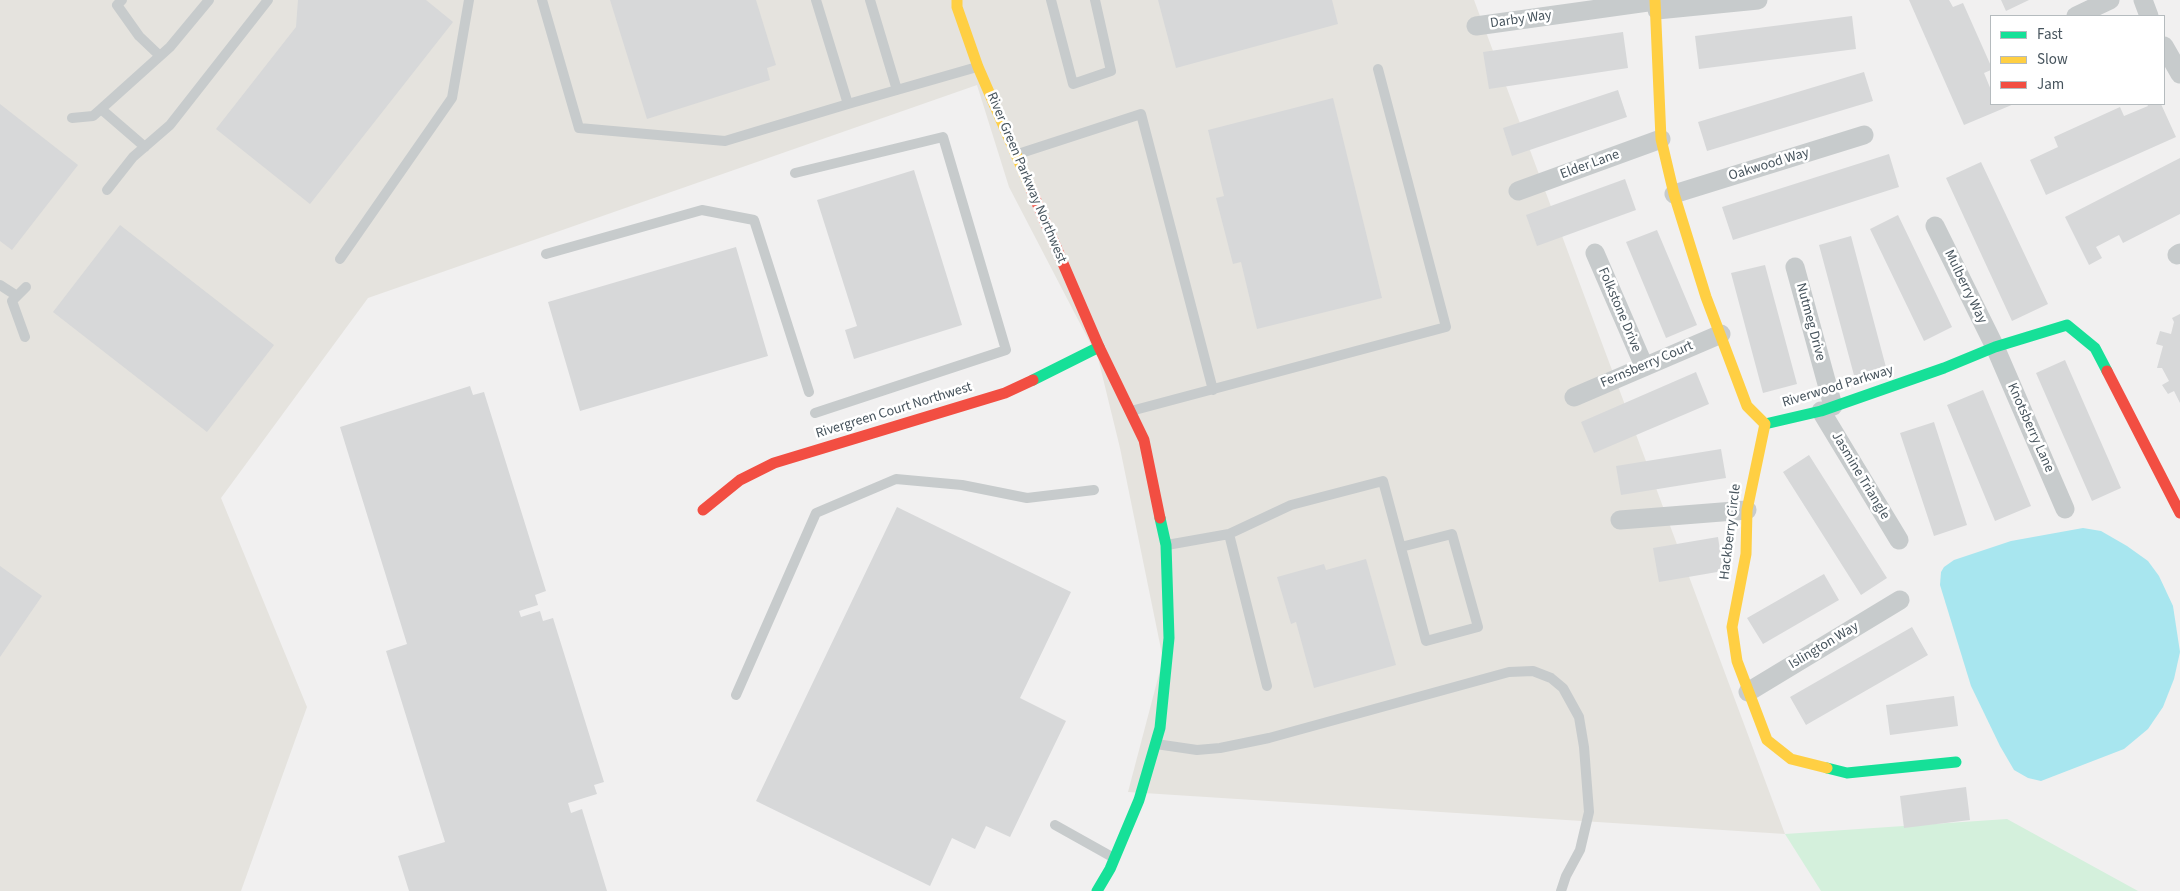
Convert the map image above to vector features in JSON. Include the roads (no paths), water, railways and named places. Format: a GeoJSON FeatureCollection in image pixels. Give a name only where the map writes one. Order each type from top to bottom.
{"type":"FeatureCollection","features":[{"type":"Feature","properties":{"kind":"street","name":"Darby Way"},"geometry":{"type":"LineString","coordinates":[[1476,26],[1656,4],[1758,0]]}},
{"type":"Feature","properties":{"kind":"street"},"geometry":{"type":"LineString","coordinates":[[2078,15],[2110,0]]}},
{"type":"Feature","properties":{"kind":"street"},"geometry":{"type":"LineString","coordinates":[[2143,0],[2149,15]]}},
{"type":"Feature","properties":{"kind":"street","name":"River Green Parkway Northwest"},"geometry":{"type":"LineString","coordinates":[[959,2],[978,67],[1099,347],[1144,440],[1166,546],[1169,638],[1160,728],[1139,800],[1115,858],[1097,891]]}},
{"type":"Feature","properties":{"kind":"street"},"geometry":{"type":"LineString","coordinates":[[1656,4],[1661,139],[1674,194],[1690,247],[1747,406],[1765,424]]}},
{"type":"Feature","properties":{"kind":"street"},"geometry":{"type":"LineString","coordinates":[[2165,48],[2180,74]]}},
{"type":"Feature","properties":{"kind":"street","name":"Oakwood Way"},"geometry":{"type":"LineString","coordinates":[[1674,194],[1864,135]]}},
{"type":"Feature","properties":{"kind":"street","name":"Elder Lane"},"geometry":{"type":"LineString","coordinates":[[1518,191],[1661,139]]}},
{"type":"Feature","properties":{"kind":"street","name":"Mulberry Way"},"geometry":{"type":"LineString","coordinates":[[1935,226],[1995,348]]}},
{"type":"Feature","properties":{"kind":"street","name":"Folkstone Drive"},"geometry":{"type":"LineString","coordinates":[[1595,253],[1644,366]]}},
{"type":"Feature","properties":{"kind":"street","name":"Nutmeg Drive"},"geometry":{"type":"LineString","coordinates":[[1795,267],[1827,409]]}},
{"type":"Feature","properties":{"kind":"street","name":"Riverwood Parkway"},"geometry":{"type":"LineString","coordinates":[[1765,424],[1827,409],[1995,348],[2067,325],[2096,348],[2141,440],[2180,513]]}},
{"type":"Feature","properties":{"kind":"street","name":"Fernsberry Court"},"geometry":{"type":"LineString","coordinates":[[1574,397],[1720,334]]}},
{"type":"Feature","properties":{"kind":"street","name":"Rivergreen Court Northwest"},"geometry":{"type":"LineString","coordinates":[[703,510],[740,480],[774,463],[1006,393],[1099,347]]}},
{"type":"Feature","properties":{"kind":"street","name":"Knotsberry Lane"},"geometry":{"type":"LineString","coordinates":[[1995,348],[2065,509]]}},
{"type":"Feature","properties":{"kind":"street","name":"Jasmine Triangle"},"geometry":{"type":"LineString","coordinates":[[1827,409],[1899,540]]}},
{"type":"Feature","properties":{"kind":"street","name":"Hackberry Circle"},"geometry":{"type":"LineString","coordinates":[[1765,424],[1747,510],[1746,554],[1732,627],[1737,661],[1767,740],[1791,759],[1846,773],[1956,762]]}},
{"type":"Feature","properties":{"kind":"street"},"geometry":{"type":"LineString","coordinates":[[1620,520],[1747,510]]}},
{"type":"Feature","properties":{"kind":"street","name":"Islington Way"},"geometry":{"type":"LineString","coordinates":[[1748,692],[1900,600]]}},
{"type":"Feature","properties":{"kind":"lane"},"geometry":{"type":"LineString","coordinates":[[122,0],[117,5],[139,36],[160,56]]}},
{"type":"Feature","properties":{"kind":"lane"},"geometry":{"type":"LineString","coordinates":[[72,118],[93,116],[170,47],[208,0]]}},
{"type":"Feature","properties":{"kind":"lane"},"geometry":{"type":"LineString","coordinates":[[108,190],[133,157],[170,125],[268,0]]}},
{"type":"Feature","properties":{"kind":"lane"},"geometry":{"type":"LineString","coordinates":[[340,259],[452,98],[469,0]]}},
{"type":"Feature","properties":{"kind":"lane"},"geometry":{"type":"LineString","coordinates":[[542,0],[579,128],[726,141],[978,67]]}},
{"type":"Feature","properties":{"kind":"lane"},"geometry":{"type":"LineString","coordinates":[[816,0],[848,104]]}},
{"type":"Feature","properties":{"kind":"lane"},"geometry":{"type":"LineString","coordinates":[[870,0],[897,90]]}},
{"type":"Feature","properties":{"kind":"lane"},"geometry":{"type":"LineString","coordinates":[[1051,0],[1072,84],[1111,70],[1095,0]]}},
{"type":"Feature","properties":{"kind":"lane"},"geometry":{"type":"LineString","coordinates":[[1130,412],[1446,328],[1378,69]]}},
{"type":"Feature","properties":{"kind":"lane"},"geometry":{"type":"LineString","coordinates":[[101,109],[145,147]]}},
{"type":"Feature","properties":{"kind":"lane"},"geometry":{"type":"LineString","coordinates":[[1016,155],[1141,114],[1213,390]]}},
{"type":"Feature","properties":{"kind":"lane"},"geometry":{"type":"LineString","coordinates":[[795,174],[943,137],[1006,350],[815,413]]}},
{"type":"Feature","properties":{"kind":"lane"},"geometry":{"type":"LineString","coordinates":[[546,254],[702,210],[754,220],[809,392]]}},
{"type":"Feature","properties":{"kind":"lane"},"geometry":{"type":"LineString","coordinates":[[0,285],[17,296]]}},
{"type":"Feature","properties":{"kind":"lane"},"geometry":{"type":"LineString","coordinates":[[25,337],[12,301],[26,287]]}},
{"type":"Feature","properties":{"kind":"lane"},"geometry":{"type":"LineString","coordinates":[[736,695],[816,512],[896,479],[962,485],[1027,498],[1094,490]]}},
{"type":"Feature","properties":{"kind":"lane"},"geometry":{"type":"LineString","coordinates":[[1166,546],[1229,534],[1291,505],[1383,481],[1426,641],[1478,627],[1452,534],[1401,547]]}},
{"type":"Feature","properties":{"kind":"lane"},"geometry":{"type":"LineString","coordinates":[[1229,534],[1268,686]]}},
{"type":"Feature","properties":{"kind":"lane"},"geometry":{"type":"LineString","coordinates":[[1155,744],[1197,750],[1220,748],[1269,738],[1509,672],[1533,671],[1551,678],[1563,688],[1579,717],[1584,747],[1590,812],[1580,850],[1566,876],[1561,891]]}},
{"type":"Feature","properties":{"kind":"lane"},"geometry":{"type":"LineString","coordinates":[[1055,825],[1115,858]]}},
{"type":"Feature","properties":{"kind":"water"},"geometry":{"type":"Polygon","coordinates":[[[2083,528],[2101,531],[2148,561],[2159,576],[2173,606],[2180,652],[2174,679],[2163,707],[2148,729],[2124,749],[2041,781],[2028,778],[2014,770],[2000,746],[1971,686],[1940,585],[1941,572],[1944,567],[1954,560],[2011,541],[2083,528]]]}}]}
